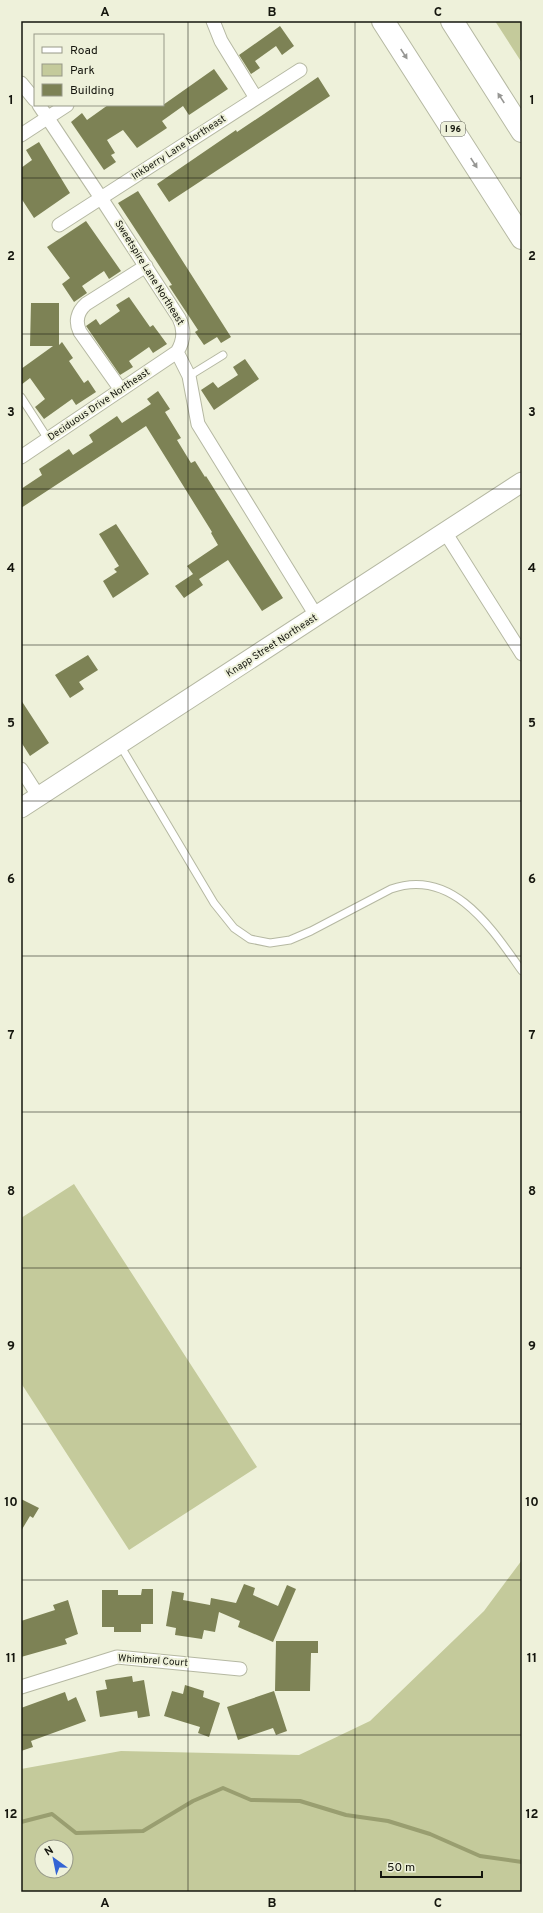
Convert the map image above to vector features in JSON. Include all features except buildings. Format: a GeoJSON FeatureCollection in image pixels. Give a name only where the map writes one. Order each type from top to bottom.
{"type":"FeatureCollection","features":[{"type":"Feature","properties":{"kind":"highway","name":"I 96"},"geometry":{"type":"LineString","coordinates":[[384,21],[522,238]]}},
{"type":"Feature","properties":{"kind":"highway"},"geometry":{"type":"LineString","coordinates":[[452,21],[522,131]]}},
{"type":"Feature","properties":{"kind":"main road","name":"Knapp Street Northeast"},"geometry":{"type":"LineString","coordinates":[[21,808],[317,617],[522,482]]}},
{"type":"Feature","properties":{"kind":"street"},"geometry":{"type":"LineString","coordinates":[[213,21],[221,41],[256,98]]}},
{"type":"Feature","properties":{"kind":"street","name":"Inkberry Lane Northeast"},"geometry":{"type":"LineString","coordinates":[[59,225],[300,70]]}},
{"type":"Feature","properties":{"kind":"street"},"geometry":{"type":"LineString","coordinates":[[21,83],[34,99]]}},
{"type":"Feature","properties":{"kind":"street","name":"Sweetspire Lane Northeast"},"geometry":{"type":"LineString","coordinates":[[40,106],[102,198],[182,324],[183,339],[177,352]]}},
{"type":"Feature","properties":{"kind":"street"},"geometry":{"type":"LineString","coordinates":[[21,135],[65,106]]}},
{"type":"Feature","properties":{"kind":"street"},"geometry":{"type":"LineString","coordinates":[[120,390],[80,332],[77,318],[80,309],[86,304],[146,266]]}},
{"type":"Feature","properties":{"kind":"street"},"geometry":{"type":"LineString","coordinates":[[177,352],[189,376],[198,424],[317,617]]}},
{"type":"Feature","properties":{"kind":"street","name":"Deciduous Drive Northeast"},"geometry":{"type":"LineString","coordinates":[[21,457],[177,352]]}},
{"type":"Feature","properties":{"kind":"street"},"geometry":{"type":"LineString","coordinates":[[445,532],[522,654]]}},
{"type":"Feature","properties":{"kind":"street"},"geometry":{"type":"LineString","coordinates":[[21,769],[39,797]]}},
{"type":"Feature","properties":{"kind":"street","name":"Whimbrel Court"},"geometry":{"type":"LineString","coordinates":[[21,1687],[117,1657],[240,1669]]}},
{"type":"Feature","properties":{"kind":"lane"},"geometry":{"type":"LineString","coordinates":[[189,376],[223,355]]}},
{"type":"Feature","properties":{"kind":"lane"},"geometry":{"type":"LineString","coordinates":[[21,398],[48,439]]}},
{"type":"Feature","properties":{"kind":"lane"},"geometry":{"type":"LineString","coordinates":[[120,745],[214,903],[230,924],[250,939],[270,943],[290,940],[311,931],[391,889],[409,885],[428,886],[454,895],[471,908],[496,935],[522,971]]}},
{"type":"Feature","properties":{"kind":"green space"},"geometry":{"type":"Polygon","coordinates":[[[495,21],[522,21],[522,63],[495,21]]]}},
{"type":"Feature","properties":{"kind":"green space"},"geometry":{"type":"Polygon","coordinates":[[[74,1184],[257,1467],[129,1550],[21,1383],[21,1218],[74,1184]]]}},
{"type":"Feature","properties":{"kind":"green space"},"geometry":{"type":"Polygon","coordinates":[[[522,1560],[522,1892],[21,1892],[21,1769],[121,1751],[299,1755],[370,1721],[484,1611],[522,1560]]]}},
{"type":"Feature","properties":{"kind":"waterway"},"geometry":{"type":"LineString","coordinates":[[21,1822],[52,1814],[76,1833],[143,1831],[193,1801],[223,1788],[251,1800],[300,1801],[346,1815],[388,1821],[430,1834],[480,1856],[522,1862]]}}]}
